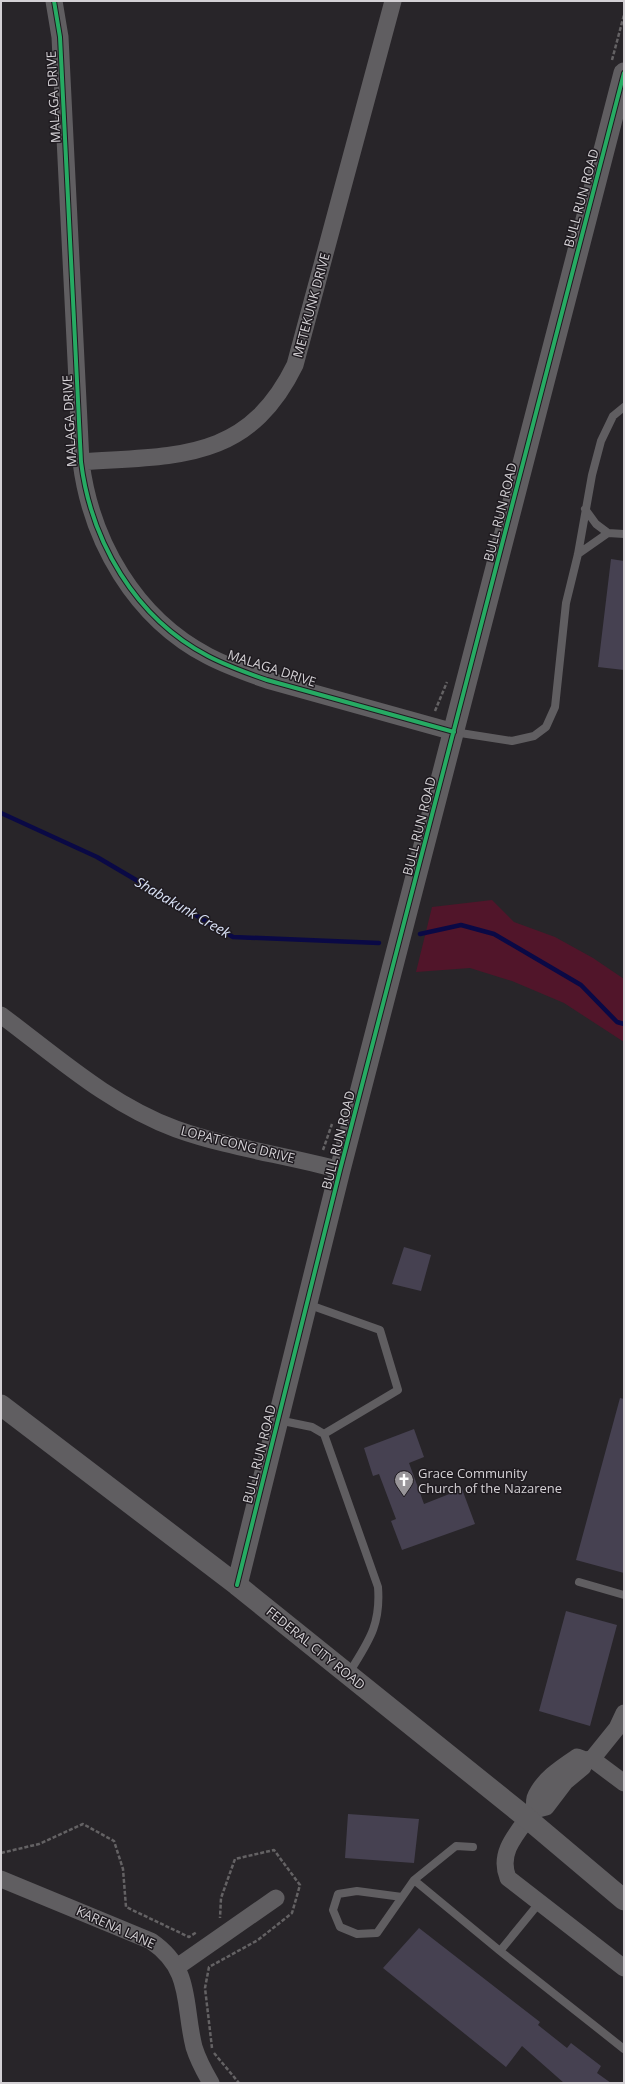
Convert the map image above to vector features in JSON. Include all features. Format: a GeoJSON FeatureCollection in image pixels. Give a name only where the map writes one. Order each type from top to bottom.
{"type":"FeatureCollection","features":[{"type":"Feature","properties":{"kind":"street","name":"MALAGA DRIVE"},"geometry":{"type":"LineString","coordinates":[[54,1],[60,37],[83,484],[91,513],[102,542],[116,569],[137,597],[158,619],[181,639],[206,655],[238,670],[454,732]]}},
{"type":"Feature","properties":{"kind":"street","name":"METEKUNK DRIVE"},"geometry":{"type":"LineString","coordinates":[[81,462],[175,455],[196,452],[215,445],[235,435],[254,422],[272,404],[285,386],[295,365],[393,1]]}},
{"type":"Feature","properties":{"kind":"street","name":"BULL RUN ROAD"},"geometry":{"type":"LineString","coordinates":[[238,1585],[340,1170],[624,73]]}},
{"type":"Feature","properties":{"kind":"street","name":"LOPATCONG DRIVE"},"geometry":{"type":"LineString","coordinates":[[1,1015],[92,1083],[146,1116],[175,1128],[211,1140],[340,1170]]}},
{"type":"Feature","properties":{"kind":"street","name":"FEDERAL CITY ROAD"},"geometry":{"type":"LineString","coordinates":[[1,1405],[238,1585],[348,1674],[531,1814],[624,1900]]}},
{"type":"Feature","properties":{"kind":"street"},"geometry":{"type":"LineString","coordinates":[[624,1713],[617,1728],[583,1767],[565,1782],[546,1808],[531,1814],[511,1841],[505,1860],[505,1870],[508,1878],[624,1968]]}},
{"type":"Feature","properties":{"kind":"street"},"geometry":{"type":"LineString","coordinates":[[589,1760],[624,1783]]}},
{"type":"Feature","properties":{"kind":"street","name":"KARENA LANE"},"geometry":{"type":"LineString","coordinates":[[1,1879],[150,1940],[163,1950],[177,1967],[183,1981],[194,2047],[201,2065],[211,2083]]}},
{"type":"Feature","properties":{"kind":"street"},"geometry":{"type":"LineString","coordinates":[[177,1967],[276,1898]]}},
{"type":"Feature","properties":{"kind":"lane"},"geometry":{"type":"LineString","coordinates":[[454,732],[512,741],[534,736],[546,727],[555,707],[566,603],[578,554],[585,509],[601,441],[613,416],[624,407]]}},
{"type":"Feature","properties":{"kind":"lane"},"geometry":{"type":"LineString","coordinates":[[585,509],[596,524],[608,533],[624,534]]}},
{"type":"Feature","properties":{"kind":"lane"},"geometry":{"type":"LineString","coordinates":[[578,554],[608,533]]}},
{"type":"Feature","properties":{"kind":"lane"},"geometry":{"type":"LineString","coordinates":[[307,1304],[380,1330],[398,1390],[324,1434]]}},
{"type":"Feature","properties":{"kind":"lane"},"geometry":{"type":"LineString","coordinates":[[278,1420],[312,1427],[324,1434],[378,1587],[379,1603],[377,1621],[369,1640],[348,1674]]}},
{"type":"Feature","properties":{"kind":"lane"},"geometry":{"type":"LineString","coordinates":[[579,1582],[624,1595]]}},
{"type":"Feature","properties":{"kind":"lane"},"geometry":{"type":"LineString","coordinates":[[402,1897],[357,1891],[338,1894],[333,1910],[340,1927],[356,1934],[377,1933],[414,1880],[456,1846],[473,1848]]}},
{"type":"Feature","properties":{"kind":"lane"},"geometry":{"type":"LineString","coordinates":[[414,1880],[500,1951],[624,2049]]}},
{"type":"Feature","properties":{"kind":"lane"},"geometry":{"type":"LineString","coordinates":[[500,1951],[540,1902]]}},
{"type":"Feature","properties":{"kind":"path"},"geometry":{"type":"LineString","coordinates":[[1,1854],[39,1844],[83,1824],[114,1841],[123,1869],[126,1907],[189,1937],[201,1930]]}},
{"type":"Feature","properties":{"kind":"path"},"geometry":{"type":"LineString","coordinates":[[214,1922],[220,1918],[221,1898],[235,1859],[274,1850],[300,1885],[292,1914],[258,1940],[209,1967],[205,1988],[212,2051],[239,2083]]}},
{"type":"Feature","properties":{"kind":"shaded area"},"geometry":{"type":"Polygon","coordinates":[[[492,900],[514,922],[555,937],[593,958],[624,979],[624,1042],[564,1003],[512,981],[470,968],[416,972],[432,907],[492,900]]]}},
{"type":"Feature","properties":{"kind":"building"},"geometry":{"type":"Polygon","coordinates":[[[611,559],[624,561],[624,670],[598,667],[611,559]]]}},
{"type":"Feature","properties":{"kind":"building"},"geometry":{"type":"Polygon","coordinates":[[[404,1247],[431,1255],[421,1291],[392,1284],[404,1247]]]}},
{"type":"Feature","properties":{"kind":"building"},"geometry":{"type":"Polygon","coordinates":[[[620,1398],[624,1399],[624,1573],[576,1560],[620,1398]]]}},
{"type":"Feature","properties":{"kind":"building","name":"Grace Community Church of the Nazarene"},"geometry":{"type":"Polygon","coordinates":[[[414,1429],[424,1457],[409,1463],[424,1504],[462,1489],[475,1524],[402,1550],[391,1521],[396,1519],[379,1474],[373,1476],[364,1448],[414,1429]]]}},
{"type":"Feature","properties":{"kind":"building"},"geometry":{"type":"Polygon","coordinates":[[[566,1611],[617,1625],[590,1726],[539,1711],[566,1611]]]}},
{"type":"Feature","properties":{"kind":"building"},"geometry":{"type":"Polygon","coordinates":[[[348,1814],[419,1819],[414,1863],[345,1858],[348,1814]]]}},
{"type":"Feature","properties":{"kind":"building"},"geometry":{"type":"Polygon","coordinates":[[[419,1928],[540,2022],[538,2025],[567,2048],[571,2043],[601,2066],[597,2073],[611,2083],[564,2083],[522,2046],[506,2067],[383,1968],[419,1928]]]}},
{"type":"Feature","properties":{"kind":"waterway","name":"Shabakunk Creek"},"geometry":{"type":"LineString","coordinates":[[1,813],[97,857],[233,937],[379,943]]}},
{"type":"Feature","properties":{"kind":"waterway","name":"Shabakunk Creek"},"geometry":{"type":"LineString","coordinates":[[420,934],[461,925],[494,934],[581,985],[617,1022],[624,1024]]}},
{"type":"Feature","properties":{"kind":"cycle path"},"geometry":{"type":"LineString","coordinates":[[54,1],[60,37],[81,462],[86,491],[106,548],[138,599],[159,621],[182,640],[208,656],[267,680],[454,732]]}},
{"type":"Feature","properties":{"kind":"cycle path"},"geometry":{"type":"LineString","coordinates":[[237,1585],[340,1170],[624,73]]}},
{"type":"Feature","properties":{"kind":"place","name":"Grace Community Church of the Nazarene"},"geometry":{"type":"Point","coordinates":[404,1497]}}]}
